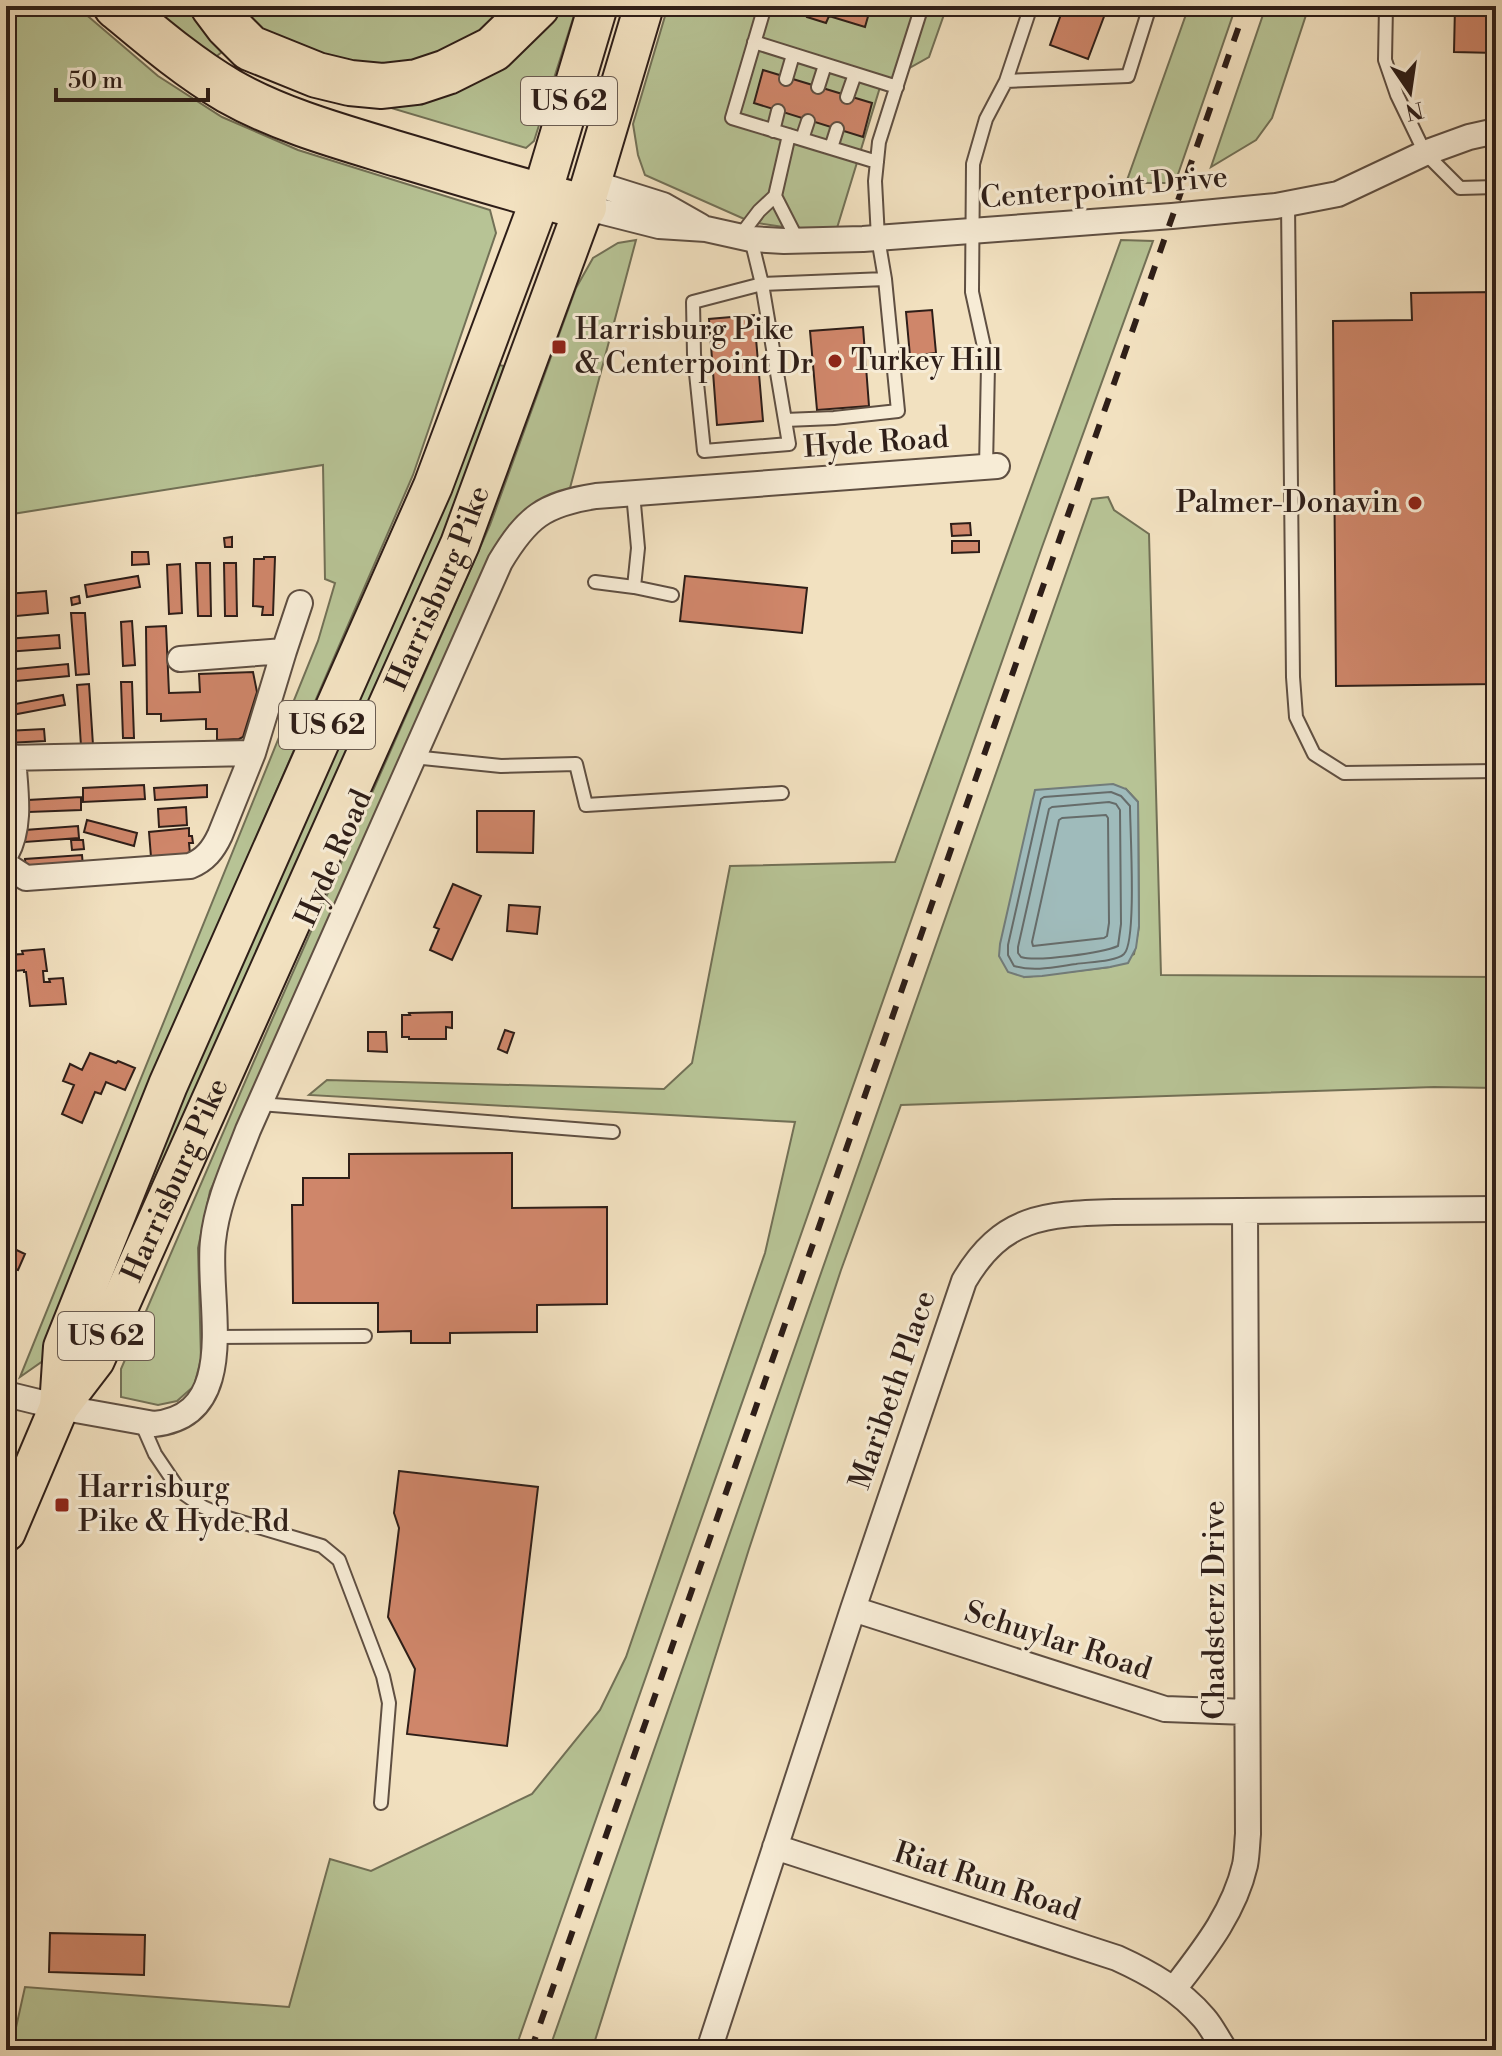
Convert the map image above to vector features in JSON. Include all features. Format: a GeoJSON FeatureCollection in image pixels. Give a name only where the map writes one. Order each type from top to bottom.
{"type":"FeatureCollection","features":[{"type":"Feature","properties":{"kind":"highway"},"geometry":{"type":"LineString","coordinates":[[116,6],[198,71],[277,115],[325,132],[587,194]]}},
{"type":"Feature","properties":{"kind":"highway"},"geometry":{"type":"LineString","coordinates":[[213,6],[228,26],[286,81],[326,101],[544,184]]}},
{"type":"Feature","properties":{"kind":"highway"},"geometry":{"type":"LineString","coordinates":[[250,48],[317,75],[350,83],[382,86],[417,82],[447,72],[493,49],[537,6]]}},
{"type":"Feature","properties":{"kind":"main road","name":"Harrisburg Pike"},"geometry":{"type":"LineString","coordinates":[[59,1407],[63,1347],[168,1085],[433,486],[544,184],[598,6]]}},
{"type":"Feature","properties":{"kind":"main road","name":"Harrisburg Pike"},"geometry":{"type":"LineString","coordinates":[[6,1532],[59,1407],[95,1360],[460,544],[587,194],[644,6]]}},
{"type":"Feature","properties":{"kind":"street","name":"Centerpoint Drive"},"geometry":{"type":"LineString","coordinates":[[587,194],[663,205],[706,229],[745,238],[798,241],[878,238],[1288,204],[1338,194],[1425,153],[1496,131]]}},
{"type":"Feature","properties":{"kind":"street","name":"Hyde Road"},"geometry":{"type":"LineString","coordinates":[[6,1394],[154,1424],[180,1418],[201,1401],[212,1372],[212,1245],[216,1218],[237,1160],[500,562],[534,517],[561,503],[596,496],[992,467]]}},
{"type":"Feature","properties":{"kind":"street"},"geometry":{"type":"LineString","coordinates":[[6,865],[26,878],[190,866],[201,862],[220,835],[253,753],[300,603]]}},
{"type":"Feature","properties":{"kind":"street"},"geometry":{"type":"LineString","coordinates":[[180,659],[284,651]]}},
{"type":"Feature","properties":{"kind":"street"},"geometry":{"type":"LineString","coordinates":[[6,854],[16,815],[10,758],[253,753]]}},
{"type":"Feature","properties":{"kind":"street","name":"Maribeth Place"},"geometry":{"type":"LineString","coordinates":[[709,2050],[853,1609],[964,1281],[976,1260],[993,1242],[1013,1229],[1035,1218],[1059,1214],[1496,1209]]}},
{"type":"Feature","properties":{"kind":"street","name":"Chadsterz Drive"},"geometry":{"type":"LineString","coordinates":[[1174,1989],[1224,1920],[1245,1864],[1248,1834],[1245,1211]]}},
{"type":"Feature","properties":{"kind":"street","name":"Schuylar Road"},"geometry":{"type":"LineString","coordinates":[[853,1609],[1165,1709],[1247,1712]]}},
{"type":"Feature","properties":{"kind":"street","name":"Riat Run Road"},"geometry":{"type":"LineString","coordinates":[[775,1847],[1117,1958],[1146,1971],[1174,1989],[1205,2019],[1225,2050]]}},
{"type":"Feature","properties":{"kind":"lane"},"geometry":{"type":"LineString","coordinates":[[765,6],[732,118],[877,162]]}},
{"type":"Feature","properties":{"kind":"lane"},"geometry":{"type":"LineString","coordinates":[[785,420],[898,411],[878,238],[875,181],[879,142],[922,6]]}},
{"type":"Feature","properties":{"kind":"lane"},"geometry":{"type":"LineString","coordinates":[[992,467],[988,365],[972,292],[973,164],[986,119],[1006,81],[1031,6]]}},
{"type":"Feature","properties":{"kind":"lane"},"geometry":{"type":"LineString","coordinates":[[1006,81],[1128,76],[1150,6]]}},
{"type":"Feature","properties":{"kind":"lane"},"geometry":{"type":"LineString","coordinates":[[1386,6],[1385,60],[1397,95],[1425,153],[1460,188],[1496,187]]}},
{"type":"Feature","properties":{"kind":"lane"},"geometry":{"type":"LineString","coordinates":[[754,42],[897,87]]}},
{"type":"Feature","properties":{"kind":"lane"},"geometry":{"type":"LineString","coordinates":[[786,79],[793,55]]}},
{"type":"Feature","properties":{"kind":"lane"},"geometry":{"type":"LineString","coordinates":[[818,87],[825,65]]}},
{"type":"Feature","properties":{"kind":"lane"},"geometry":{"type":"LineString","coordinates":[[847,97],[855,74]]}},
{"type":"Feature","properties":{"kind":"lane"},"geometry":{"type":"LineString","coordinates":[[773,131],[778,111]]}},
{"type":"Feature","properties":{"kind":"lane"},"geometry":{"type":"LineString","coordinates":[[808,121],[796,137],[775,196],[759,211],[745,238],[762,284],[789,444],[704,451],[694,354],[693,302],[762,284],[885,279]]}},
{"type":"Feature","properties":{"kind":"lane"},"geometry":{"type":"LineString","coordinates":[[831,148],[837,129]]}},
{"type":"Feature","properties":{"kind":"lane"},"geometry":{"type":"LineString","coordinates":[[775,196],[798,241]]}},
{"type":"Feature","properties":{"kind":"lane"},"geometry":{"type":"LineString","coordinates":[[1288,204],[1296,717],[1314,754],[1344,773],[1496,771]]}},
{"type":"Feature","properties":{"kind":"lane"},"geometry":{"type":"LineString","coordinates":[[633,493],[638,548],[634,587]]}},
{"type":"Feature","properties":{"kind":"lane"},"geometry":{"type":"LineString","coordinates":[[595,582],[672,595]]}},
{"type":"Feature","properties":{"kind":"lane"},"geometry":{"type":"LineString","coordinates":[[413,757],[501,766],[576,764],[586,805],[782,793]]}},
{"type":"Feature","properties":{"kind":"lane"},"geometry":{"type":"LineString","coordinates":[[260,1104],[613,1132]]}},
{"type":"Feature","properties":{"kind":"lane"},"geometry":{"type":"LineString","coordinates":[[214,1337],[365,1336]]}},
{"type":"Feature","properties":{"kind":"lane"},"geometry":{"type":"LineString","coordinates":[[141,1422],[155,1454],[180,1491],[203,1507],[228,1518],[322,1546],[339,1560],[383,1676],[389,1703],[381,1803]]}},
{"type":"Feature","properties":{"kind":"green space"},"geometry":{"type":"Polygon","coordinates":[[[6,6],[76,6],[158,76],[222,117],[298,150],[490,210],[496,233],[413,475],[246,861],[47,1358],[20,1377],[318,641],[335,583],[325,579],[323,465],[6,515],[6,6]]]}},
{"type":"Feature","properties":{"kind":"green space"},"geometry":{"type":"Polygon","coordinates":[[[143,6],[194,6],[227,48],[213,59],[143,6]]]}},
{"type":"Feature","properties":{"kind":"green space"},"geometry":{"type":"Polygon","coordinates":[[[236,6],[518,6],[459,55],[373,74],[288,52],[236,6]]]}},
{"type":"Feature","properties":{"kind":"green space"},"geometry":{"type":"Polygon","coordinates":[[[553,6],[577,6],[534,141],[526,148],[381,105],[553,6]]]}},
{"type":"Feature","properties":{"kind":"green space"},"geometry":{"type":"Polygon","coordinates":[[[668,6],[947,6],[929,57],[881,84],[837,228],[803,230],[751,222],[645,175],[633,124],[668,6]]]}},
{"type":"Feature","properties":{"kind":"green space"},"geometry":{"type":"Polygon","coordinates":[[[1189,6],[1236,6],[1175,183],[1126,183],[1189,6]]]}},
{"type":"Feature","properties":{"kind":"green space"},"geometry":{"type":"Polygon","coordinates":[[[1266,6],[1309,6],[1272,118],[1256,140],[1211,167],[1266,6]]]}},
{"type":"Feature","properties":{"kind":"green space"},"geometry":{"type":"Polygon","coordinates":[[[636,240],[570,488],[541,500],[512,523],[498,544],[210,1191],[198,1248],[201,1359],[194,1386],[177,1401],[158,1405],[121,1397],[121,1369],[490,525],[576,288],[593,258],[618,243],[636,240]]]}},
{"type":"Feature","properties":{"kind":"green space"},"geometry":{"type":"Polygon","coordinates":[[[1121,240],[1153,241],[1042,547],[515,2050],[11,2050],[25,1987],[289,2007],[330,1859],[371,1871],[532,1794],[600,1710],[626,1657],[765,1253],[795,1122],[309,1095],[327,1080],[664,1089],[692,1063],[730,866],[895,862],[1121,240]]]}},
{"type":"Feature","properties":{"kind":"green space"},"geometry":{"type":"Polygon","coordinates":[[[494,364],[504,366],[465,499],[104,1315],[94,1311],[186,1075],[494,364]]]}},
{"type":"Feature","properties":{"kind":"green space"},"geometry":{"type":"Polygon","coordinates":[[[1108,497],[1114,510],[1149,534],[1161,975],[1496,977],[1496,1088],[1434,1087],[901,1105],[841,1270],[749,1549],[592,2050],[549,2050],[1092,499],[1108,497]],[[1126,789],[1025,977],[1110,967],[1134,954],[1139,926],[1138,802],[1126,789]]]}},
{"type":"Feature","properties":{"kind":"water"},"geometry":{"type":"Polygon","coordinates":[[[1113,784],[1126,789],[1138,802],[1139,926],[1136,948],[1128,963],[1042,976],[1024,977],[1008,972],[999,956],[1000,944],[1035,790],[1113,784]]]}},
{"type":"Feature","properties":{"kind":"building"},"geometry":{"type":"Polygon","coordinates":[[[810,6],[871,6],[865,27],[829,16],[826,23],[807,17],[810,6]]]}},
{"type":"Feature","properties":{"kind":"building"},"geometry":{"type":"Polygon","coordinates":[[[1064,6],[1108,6],[1088,59],[1050,45],[1064,6]]]}},
{"type":"Feature","properties":{"kind":"building"},"geometry":{"type":"Polygon","coordinates":[[[1455,6],[1496,6],[1496,53],[1454,52],[1455,6]]]}},
{"type":"Feature","properties":{"kind":"building"},"geometry":{"type":"Polygon","coordinates":[[[763,70],[872,103],[863,137],[754,103],[763,70]]]}},
{"type":"Feature","properties":{"kind":"building","name":"Palmer-Donavin"},"geometry":{"type":"Polygon","coordinates":[[[1496,292],[1496,684],[1336,686],[1333,321],[1412,320],[1411,293],[1496,292]]]}},
{"type":"Feature","properties":{"kind":"building"},"geometry":{"type":"Polygon","coordinates":[[[932,310],[936,353],[910,356],[906,312],[932,310]]]}},
{"type":"Feature","properties":{"kind":"building"},"geometry":{"type":"Polygon","coordinates":[[[754,315],[763,421],[717,425],[709,319],[754,315]]]}},
{"type":"Feature","properties":{"kind":"building"},"geometry":{"type":"Polygon","coordinates":[[[863,327],[869,406],[817,410],[810,331],[863,327]]]}},
{"type":"Feature","properties":{"kind":"building"},"geometry":{"type":"Polygon","coordinates":[[[970,523],[971,535],[952,536],[951,524],[970,523]]]}},
{"type":"Feature","properties":{"kind":"building"},"geometry":{"type":"Polygon","coordinates":[[[232,537],[232,547],[225,547],[224,538],[232,537]]]}},
{"type":"Feature","properties":{"kind":"building"},"geometry":{"type":"Polygon","coordinates":[[[952,541],[979,541],[979,552],[952,553],[952,541]]]}},
{"type":"Feature","properties":{"kind":"building"},"geometry":{"type":"Polygon","coordinates":[[[132,552],[148,552],[149,564],[132,565],[132,552]]]}},
{"type":"Feature","properties":{"kind":"building"},"geometry":{"type":"Polygon","coordinates":[[[275,557],[273,615],[262,615],[263,607],[253,606],[254,559],[275,557]]]}},
{"type":"Feature","properties":{"kind":"building"},"geometry":{"type":"Polygon","coordinates":[[[196,563],[210,563],[211,616],[198,616],[196,563]]]}},
{"type":"Feature","properties":{"kind":"building"},"geometry":{"type":"Polygon","coordinates":[[[224,563],[236,563],[237,616],[225,616],[224,563]]]}},
{"type":"Feature","properties":{"kind":"building"},"geometry":{"type":"Polygon","coordinates":[[[180,564],[182,613],[169,614],[167,565],[180,564]]]}},
{"type":"Feature","properties":{"kind":"building"},"geometry":{"type":"Polygon","coordinates":[[[138,576],[140,587],[87,597],[85,585],[138,576]]]}},
{"type":"Feature","properties":{"kind":"building"},"geometry":{"type":"Polygon","coordinates":[[[685,576],[807,588],[802,633],[680,621],[685,576]]]}},
{"type":"Feature","properties":{"kind":"building"},"geometry":{"type":"Polygon","coordinates":[[[46,591],[48,613],[6,617],[6,594],[46,591]]]}},
{"type":"Feature","properties":{"kind":"building"},"geometry":{"type":"Polygon","coordinates":[[[79,596],[80,603],[72,605],[71,598],[79,596]]]}},
{"type":"Feature","properties":{"kind":"building"},"geometry":{"type":"Polygon","coordinates":[[[71,613],[85,613],[89,674],[76,675],[71,613]]]}},
{"type":"Feature","properties":{"kind":"building"},"geometry":{"type":"Polygon","coordinates":[[[132,621],[135,665],[123,666],[121,622],[132,621]]]}},
{"type":"Feature","properties":{"kind":"building"},"geometry":{"type":"Polygon","coordinates":[[[166,626],[169,693],[200,692],[199,674],[253,672],[257,692],[243,737],[217,740],[217,729],[206,729],[206,719],[161,721],[161,714],[147,714],[146,627],[166,626]]]}},
{"type":"Feature","properties":{"kind":"building"},"geometry":{"type":"Polygon","coordinates":[[[59,635],[60,648],[6,652],[6,639],[59,635]]]}},
{"type":"Feature","properties":{"kind":"building"},"geometry":{"type":"Polygon","coordinates":[[[68,664],[69,676],[6,682],[6,670],[68,664]]]}},
{"type":"Feature","properties":{"kind":"building"},"geometry":{"type":"Polygon","coordinates":[[[121,682],[132,682],[134,738],[123,738],[121,682]]]}},
{"type":"Feature","properties":{"kind":"building"},"geometry":{"type":"Polygon","coordinates":[[[89,684],[93,745],[81,746],[77,685],[89,684]]]}},
{"type":"Feature","properties":{"kind":"building"},"geometry":{"type":"Polygon","coordinates":[[[63,695],[65,705],[12,715],[10,705],[63,695]]]}},
{"type":"Feature","properties":{"kind":"building"},"geometry":{"type":"Polygon","coordinates":[[[44,729],[45,741],[7,743],[6,731],[44,729]]]}},
{"type":"Feature","properties":{"kind":"building"},"geometry":{"type":"Polygon","coordinates":[[[144,785],[145,799],[83,802],[83,788],[144,785]]]}},
{"type":"Feature","properties":{"kind":"building"},"geometry":{"type":"Polygon","coordinates":[[[207,785],[207,797],[155,800],[154,788],[207,785]]]}},
{"type":"Feature","properties":{"kind":"building"},"geometry":{"type":"Polygon","coordinates":[[[81,797],[81,810],[29,812],[28,800],[81,797]]]}},
{"type":"Feature","properties":{"kind":"building"},"geometry":{"type":"Polygon","coordinates":[[[186,807],[187,825],[159,827],[158,809],[186,807]]]}},
{"type":"Feature","properties":{"kind":"building"},"geometry":{"type":"Polygon","coordinates":[[[477,811],[534,811],[533,853],[477,852],[477,811]]]}},
{"type":"Feature","properties":{"kind":"building"},"geometry":{"type":"Polygon","coordinates":[[[87,820],[137,833],[134,846],[84,832],[87,820]]]}},
{"type":"Feature","properties":{"kind":"building"},"geometry":{"type":"Polygon","coordinates":[[[78,826],[79,838],[25,842],[25,830],[78,826]]]}},
{"type":"Feature","properties":{"kind":"building"},"geometry":{"type":"Polygon","coordinates":[[[189,828],[193,843],[189,843],[190,854],[151,857],[149,832],[189,828]]]}},
{"type":"Feature","properties":{"kind":"building"},"geometry":{"type":"Polygon","coordinates":[[[71,840],[83,840],[84,849],[72,850],[71,840]]]}},
{"type":"Feature","properties":{"kind":"building"},"geometry":{"type":"Polygon","coordinates":[[[82,855],[83,866],[26,870],[25,859],[82,855]]]}},
{"type":"Feature","properties":{"kind":"building"},"geometry":{"type":"Polygon","coordinates":[[[453,884],[481,896],[452,960],[430,950],[439,929],[434,927],[453,884]]]}},
{"type":"Feature","properties":{"kind":"building"},"geometry":{"type":"Polygon","coordinates":[[[509,905],[540,907],[537,934],[507,931],[509,905]]]}},
{"type":"Feature","properties":{"kind":"building"},"geometry":{"type":"Polygon","coordinates":[[[44,949],[47,971],[43,971],[44,982],[63,978],[66,1004],[30,1006],[26,972],[6,972],[6,955],[44,949]]]}},
{"type":"Feature","properties":{"kind":"building"},"geometry":{"type":"Polygon","coordinates":[[[452,1012],[452,1028],[446,1027],[446,1039],[402,1037],[402,1015],[452,1012]]]}},
{"type":"Feature","properties":{"kind":"building"},"geometry":{"type":"Polygon","coordinates":[[[505,1030],[514,1033],[507,1053],[498,1049],[505,1030]]]}},
{"type":"Feature","properties":{"kind":"building"},"geometry":{"type":"Polygon","coordinates":[[[368,1032],[386,1032],[387,1052],[368,1051],[368,1032]]]}},
{"type":"Feature","properties":{"kind":"building"},"geometry":{"type":"Polygon","coordinates":[[[90,1053],[135,1068],[125,1090],[106,1082],[101,1094],[95,1092],[82,1123],[62,1114],[74,1085],[63,1081],[70,1064],[82,1070],[90,1053]]]}},
{"type":"Feature","properties":{"kind":"building"},"geometry":{"type":"Polygon","coordinates":[[[512,1153],[512,1208],[607,1207],[607,1304],[537,1305],[537,1332],[450,1333],[450,1343],[411,1343],[411,1331],[378,1332],[378,1303],[293,1303],[292,1205],[303,1205],[303,1178],[349,1178],[349,1154],[512,1153]]]}},
{"type":"Feature","properties":{"kind":"building"},"geometry":{"type":"Polygon","coordinates":[[[6,1245],[25,1254],[18,1270],[14,1269],[11,1276],[15,1278],[6,1304],[6,1245]]]}},
{"type":"Feature","properties":{"kind":"building"},"geometry":{"type":"Polygon","coordinates":[[[399,1471],[538,1487],[507,1746],[407,1734],[415,1669],[388,1617],[399,1528],[394,1513],[399,1471]]]}},
{"type":"Feature","properties":{"kind":"building"},"geometry":{"type":"Polygon","coordinates":[[[50,1933],[145,1935],[144,1975],[49,1972],[50,1933]]]}},
{"type":"Feature","properties":{"kind":"railway"},"geometry":{"type":"LineString","coordinates":[[531,2050],[1246,6]]}},
{"type":"Feature","properties":{"kind":"place","name":"Harrisburg Pike & Centerpoint Dr"},"geometry":{"type":"Point","coordinates":[559,347]}},
{"type":"Feature","properties":{"kind":"place","name":"Turkey Hill"},"geometry":{"type":"Point","coordinates":[835,361]}},
{"type":"Feature","properties":{"kind":"place","name":"Palmer-Donavin"},"geometry":{"type":"Point","coordinates":[1415,503]}},
{"type":"Feature","properties":{"kind":"place","name":"Harrisburg Pike & Hyde Rd"},"geometry":{"type":"Point","coordinates":[62,1505]}}]}
